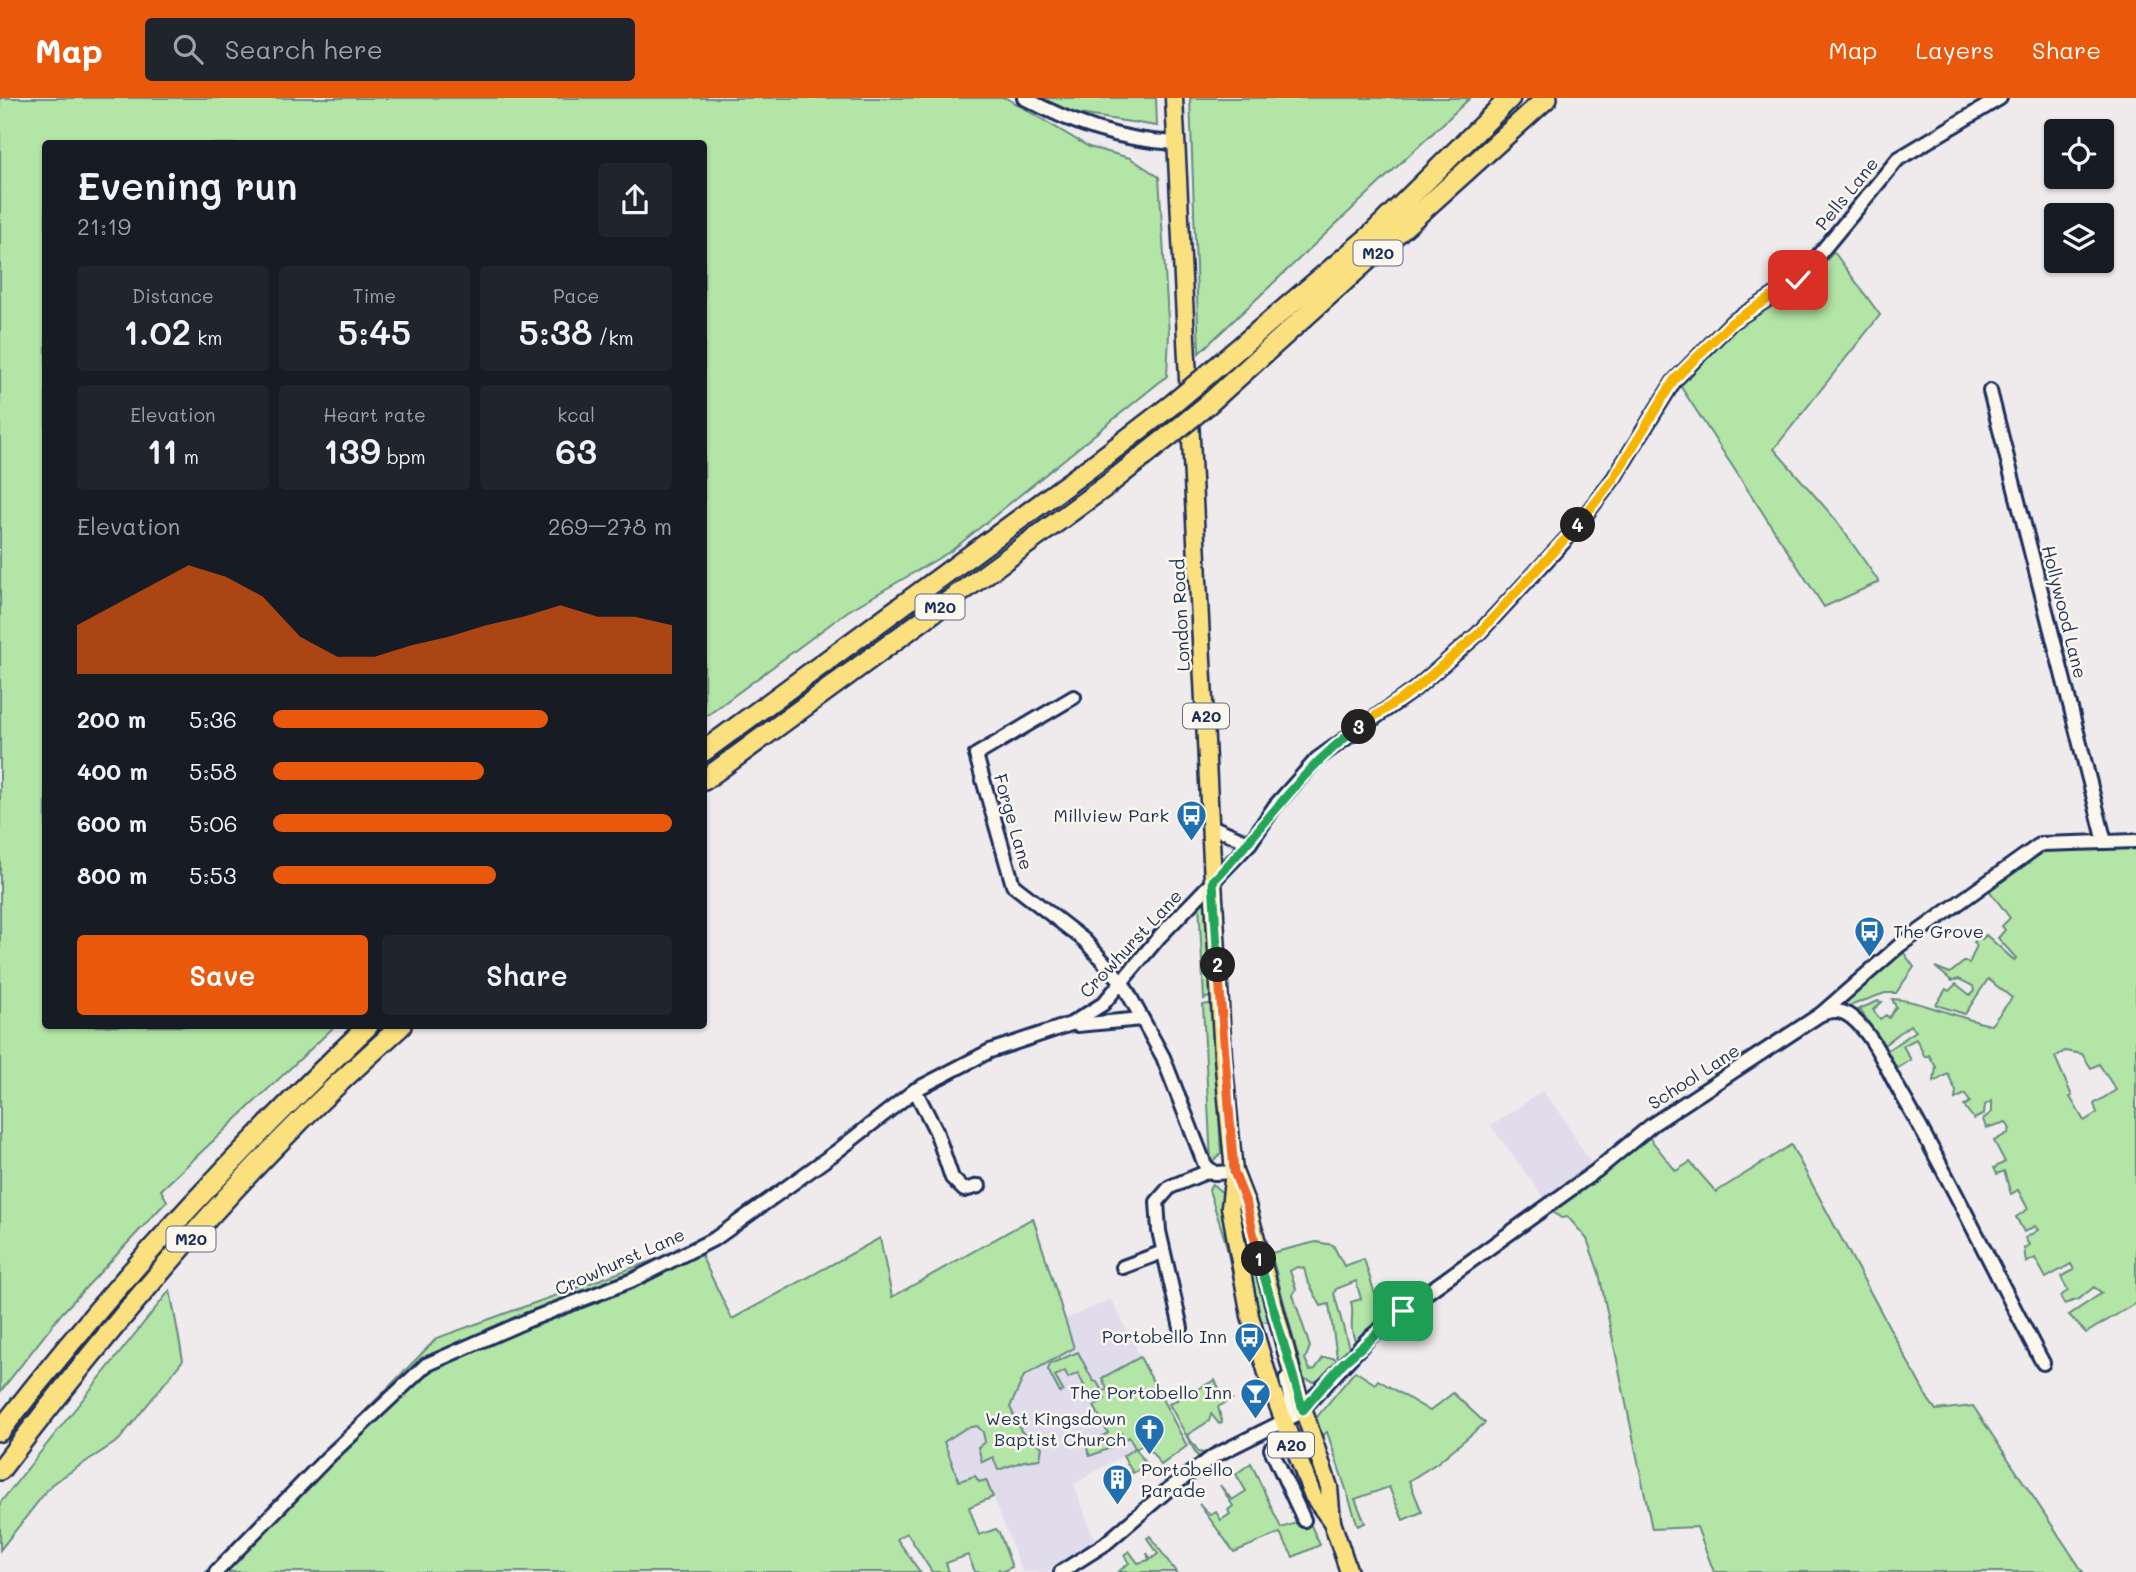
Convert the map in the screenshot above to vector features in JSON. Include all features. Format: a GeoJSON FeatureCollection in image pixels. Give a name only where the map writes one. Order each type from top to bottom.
{"type":"FeatureCollection","features":[{"type":"Feature","properties":{"kind":"highway","name":"M20"},"geometry":{"type":"LineString","coordinates":[[707,749],[1174,403],[1370,236],[1510,98]]}},
{"type":"Feature","properties":{"kind":"highway","name":"M20"},"geometry":{"type":"LineString","coordinates":[[707,778],[1106,486],[1174,432],[1547,98]]}},
{"type":"Feature","properties":{"kind":"highway","name":"M20"},"geometry":{"type":"LineString","coordinates":[[0,1431],[61,1352],[157,1241],[283,1108],[365,1029]]}},
{"type":"Feature","properties":{"kind":"highway","name":"M20"},"geometry":{"type":"LineString","coordinates":[[0,1469],[75,1372],[171,1261],[296,1124],[398,1029]]}},
{"type":"Feature","properties":{"kind":"main road","name":"London Road"},"geometry":{"type":"LineString","coordinates":[[1174,98],[1213,881],[1223,1057],[1234,1172],[1230,1207],[1240,1273],[1255,1335],[1329,1487],[1320,1499]]}},
{"type":"Feature","properties":{"kind":"main road","name":"London Road"},"geometry":{"type":"LineString","coordinates":[[1234,1172],[1247,1205],[1280,1331],[1293,1417],[1320,1499],[1332,1522],[1349,1572]]}},
{"type":"Feature","properties":{"kind":"street"},"geometry":{"type":"LineString","coordinates":[[1024,98],[1073,123],[1141,141],[1175,144]]}},
{"type":"Feature","properties":{"kind":"street","name":"Pells Lane"},"geometry":{"type":"LineString","coordinates":[[1213,881],[1250,843],[1275,806],[1317,759],[1415,689],[1478,634],[1570,535],[1614,478],[1674,380],[1732,322],[1798,280],[1898,159],[2000,98]]}},
{"type":"Feature","properties":{"kind":"street","name":"Hollywood Lane"},"geometry":{"type":"LineString","coordinates":[[1990,391],[2105,842]]}},
{"type":"Feature","properties":{"kind":"street","name":"Forge Lane"},"geometry":{"type":"LineString","coordinates":[[1074,697],[976,755],[1013,885],[1084,940],[1122,982],[1166,1064],[1201,1158],[1209,1171]]}},
{"type":"Feature","properties":{"kind":"street"},"geometry":{"type":"LineString","coordinates":[[1211,826],[1250,843]]}},
{"type":"Feature","properties":{"kind":"street","name":"School Lane"},"geometry":{"type":"LineString","coordinates":[[1293,1417],[1369,1338],[1421,1297],[1596,1171],[1653,1124],[1821,1014],[1900,945],[2041,844],[2136,841]]}},
{"type":"Feature","properties":{"kind":"street","name":"Crowhurst Lane"},"geometry":{"type":"LineString","coordinates":[[216,1572],[327,1458],[426,1365],[526,1321],[633,1280],[716,1238],[836,1152],[915,1090],[990,1051],[1070,1024],[1103,1004],[1213,881]]}},
{"type":"Feature","properties":{"kind":"street"},"geometry":{"type":"LineString","coordinates":[[1821,1014],[1832,1010],[1844,1012],[1853,1018],[1875,1047],[1912,1111],[2043,1363]]}},
{"type":"Feature","properties":{"kind":"street","name":"Crowhurst Lane"},"geometry":{"type":"LineString","coordinates":[[1070,1024],[1142,1019]]}},
{"type":"Feature","properties":{"kind":"street"},"geometry":{"type":"LineString","coordinates":[[915,1090],[936,1131],[952,1178],[964,1190],[979,1186]]}},
{"type":"Feature","properties":{"kind":"street"},"geometry":{"type":"LineString","coordinates":[[1181,1328],[1173,1303],[1155,1214],[1159,1196],[1170,1187],[1209,1171],[1218,1174],[1234,1172]]}},
{"type":"Feature","properties":{"kind":"street"},"geometry":{"type":"LineString","coordinates":[[1124,1266],[1163,1252]]}},
{"type":"Feature","properties":{"kind":"street"},"geometry":{"type":"LineString","coordinates":[[1173,1303],[1187,1298]]}},
{"type":"Feature","properties":{"kind":"street"},"geometry":{"type":"LineString","coordinates":[[1061,1572],[1105,1544],[1170,1488],[1214,1455],[1293,1417]]}},
{"type":"Feature","properties":{"kind":"street"},"geometry":{"type":"LineString","coordinates":[[1271,1448],[1302,1515],[1320,1499]]}},
{"type":"Feature","properties":{"kind":"shaded area"},"geometry":{"type":"Polygon","coordinates":[[[1542,1091],[1559,1111],[1593,1167],[1544,1198],[1491,1126],[1542,1091]]]}},
{"type":"Feature","properties":{"kind":"shaded area"},"geometry":{"type":"Polygon","coordinates":[[[1033,1218],[1064,1320],[1111,1299],[1164,1403],[1136,1448],[1074,1484],[1095,1541],[1047,1572],[1022,1572],[994,1498],[969,1507],[938,1425],[1033,1218]]]}},
{"type":"Feature","properties":{"kind":"green space"},"geometry":{"type":"Polygon","coordinates":[[[0,98],[1006,98],[1089,147],[1130,158],[1159,177],[1169,335],[1167,376],[951,551],[848,611],[707,716],[707,140],[42,140],[42,1029],[332,1029],[161,1190],[167,1201],[62,1313],[0,1392],[0,98]]]}},
{"type":"Feature","properties":{"kind":"green space"},"geometry":{"type":"Polygon","coordinates":[[[1040,98],[1156,98],[1157,126],[1072,113],[1040,98]]]}},
{"type":"Feature","properties":{"kind":"green space"},"geometry":{"type":"Polygon","coordinates":[[[1190,98],[1470,98],[1199,353],[1190,98]]]}},
{"type":"Feature","properties":{"kind":"green space"},"geometry":{"type":"Polygon","coordinates":[[[1834,252],[1880,315],[1774,449],[1836,520],[1879,582],[1824,607],[1679,384],[1735,329],[1802,287],[1834,252]]]}},
{"type":"Feature","properties":{"kind":"green space"},"geometry":{"type":"Polygon","coordinates":[[[2136,845],[2136,1303],[2086,1333],[2069,1315],[2102,1293],[2094,1287],[2079,1299],[2064,1304],[2060,1296],[2068,1291],[2061,1277],[2074,1270],[2071,1264],[2046,1278],[2035,1258],[2026,1263],[2024,1248],[2029,1245],[2025,1238],[2038,1230],[2035,1226],[2024,1232],[2016,1217],[2028,1209],[2018,1190],[2011,1194],[2004,1171],[1997,1174],[1994,1168],[2005,1162],[1994,1141],[2010,1129],[2006,1122],[1986,1128],[1983,1119],[1992,1112],[1992,1101],[1985,1105],[1984,1114],[1974,1119],[1964,1106],[1970,1102],[1965,1094],[1955,1099],[1956,1091],[1948,1074],[1934,1082],[1936,1067],[1929,1055],[1925,1057],[1916,1039],[1903,1046],[1911,1060],[1893,1071],[1883,1053],[1916,1031],[1910,1025],[1880,1048],[1863,1024],[1868,1021],[1859,1009],[1878,1001],[1882,1002],[1873,1010],[1880,1019],[1886,1015],[1889,1018],[1896,1007],[1892,999],[1991,1025],[2012,998],[1988,979],[1965,1014],[1936,1005],[1946,989],[1949,991],[1956,984],[1970,995],[1974,991],[1973,986],[1959,979],[1952,981],[1935,967],[1950,973],[1965,961],[1969,964],[1977,945],[1974,942],[1979,937],[1982,939],[1986,935],[2014,960],[2016,958],[1998,938],[2005,930],[2002,926],[2010,918],[1986,886],[2041,850],[2136,845]],[[2065,1051],[2055,1057],[2072,1096],[2070,1097],[2084,1121],[2097,1113],[2094,1104],[2116,1090],[2099,1064],[2091,1068],[2082,1054],[2065,1051]]]}},
{"type":"Feature","properties":{"kind":"green space"},"geometry":{"type":"Polygon","coordinates":[[[1206,900],[1212,996],[1204,999],[1199,903],[1206,900]]]}},
{"type":"Feature","properties":{"kind":"green space"},"geometry":{"type":"Polygon","coordinates":[[[1899,951],[1904,953],[1914,967],[1896,993],[1885,993],[1841,1009],[1839,1004],[1899,951]]]}},
{"type":"Feature","properties":{"kind":"green space"},"geometry":{"type":"Polygon","coordinates":[[[1203,1005],[1213,1007],[1221,1154],[1211,1162],[1203,1005]]]}},
{"type":"Feature","properties":{"kind":"green space"},"geometry":{"type":"Polygon","coordinates":[[[1648,1136],[1676,1171],[1690,1162],[1716,1192],[1791,1145],[1928,1399],[1936,1410],[1973,1406],[2083,1572],[1714,1572],[1697,1527],[1652,1529],[1599,1273],[1587,1239],[1568,1217],[1561,1218],[1552,1211],[1595,1181],[1648,1136]]]}},
{"type":"Feature","properties":{"kind":"green space"},"geometry":{"type":"Polygon","coordinates":[[[1212,1184],[1224,1194],[1244,1327],[1225,1240],[1209,1190],[1212,1184]]]}},
{"type":"Feature","properties":{"kind":"green space"},"geometry":{"type":"Polygon","coordinates":[[[1033,1218],[1074,1348],[1024,1376],[1010,1407],[1021,1431],[1042,1447],[1040,1459],[1024,1461],[998,1470],[993,1457],[982,1462],[978,1447],[985,1442],[983,1432],[977,1426],[966,1428],[944,1442],[959,1481],[975,1476],[979,1482],[986,1480],[993,1497],[969,1507],[979,1535],[996,1529],[999,1532],[1012,1567],[1001,1572],[999,1569],[997,1572],[975,1572],[968,1555],[946,1563],[949,1572],[932,1572],[907,1533],[897,1539],[920,1572],[206,1572],[437,1338],[696,1245],[732,1319],[880,1238],[892,1297],[1033,1218]]]}},
{"type":"Feature","properties":{"kind":"green space"},"geometry":{"type":"Polygon","coordinates":[[[1242,1227],[1272,1322],[1259,1321],[1242,1227]]]}},
{"type":"Feature","properties":{"kind":"green space"},"geometry":{"type":"Polygon","coordinates":[[[1316,1242],[1333,1245],[1344,1266],[1364,1259],[1383,1320],[1355,1340],[1351,1302],[1361,1299],[1356,1281],[1336,1289],[1334,1293],[1350,1352],[1342,1358],[1337,1357],[1329,1304],[1321,1306],[1307,1280],[1304,1268],[1297,1267],[1290,1271],[1296,1289],[1293,1295],[1310,1347],[1305,1359],[1310,1370],[1315,1369],[1323,1358],[1334,1358],[1339,1363],[1325,1377],[1314,1382],[1304,1379],[1271,1253],[1316,1242]]]}},
{"type":"Feature","properties":{"kind":"green space"},"geometry":{"type":"Polygon","coordinates":[[[170,1290],[183,1360],[119,1440],[52,1484],[0,1550],[0,1503],[170,1290]]]}},
{"type":"Feature","properties":{"kind":"green space"},"geometry":{"type":"Polygon","coordinates":[[[1078,1352],[1093,1381],[1097,1382],[1101,1389],[1089,1396],[1078,1373],[1068,1378],[1065,1371],[1055,1376],[1063,1391],[1060,1393],[1048,1370],[1050,1364],[1078,1352]]]}},
{"type":"Feature","properties":{"kind":"green space"},"geometry":{"type":"Polygon","coordinates":[[[1140,1357],[1187,1446],[1161,1465],[1145,1443],[1136,1449],[1147,1465],[1133,1473],[1123,1456],[1135,1448],[1129,1437],[1125,1439],[1121,1433],[1108,1449],[1090,1456],[1080,1432],[1089,1443],[1108,1433],[1094,1406],[1105,1399],[1102,1392],[1107,1389],[1102,1378],[1140,1357]]]}},
{"type":"Feature","properties":{"kind":"green space"},"geometry":{"type":"Polygon","coordinates":[[[1355,1371],[1375,1384],[1378,1380],[1430,1411],[1453,1393],[1485,1423],[1437,1463],[1409,1481],[1422,1512],[1403,1520],[1389,1487],[1355,1499],[1365,1523],[1358,1526],[1327,1432],[1322,1436],[1325,1449],[1317,1440],[1316,1418],[1355,1371]]]}},
{"type":"Feature","properties":{"kind":"green space"},"geometry":{"type":"Polygon","coordinates":[[[1215,1380],[1221,1393],[1232,1399],[1218,1407],[1222,1422],[1219,1424],[1211,1414],[1209,1421],[1187,1435],[1199,1452],[1208,1454],[1198,1457],[1169,1404],[1215,1380]]]}},
{"type":"Feature","properties":{"kind":"green space"},"geometry":{"type":"Polygon","coordinates":[[[1251,1463],[1281,1528],[1308,1519],[1320,1545],[1293,1557],[1280,1533],[1234,1552],[1199,1504],[1211,1515],[1216,1512],[1221,1520],[1230,1514],[1228,1510],[1233,1506],[1220,1485],[1232,1500],[1246,1491],[1236,1474],[1251,1463]]]}},
{"type":"Feature","properties":{"kind":"green space"},"geometry":{"type":"Polygon","coordinates":[[[1150,1536],[1176,1572],[1118,1572],[1129,1563],[1124,1555],[1129,1551],[1138,1563],[1149,1560],[1147,1553],[1151,1559],[1158,1554],[1147,1538],[1150,1536]]]}},
{"type":"Feature","properties":{"kind":"place","name":"Millview Park"},"geometry":{"type":"Point","coordinates":[1192,843]}},
{"type":"Feature","properties":{"kind":"place","name":"The Grove"},"geometry":{"type":"Point","coordinates":[1870,959]}},
{"type":"Feature","properties":{"kind":"place","name":"Portobello Inn"},"geometry":{"type":"Point","coordinates":[1250,1364]}},
{"type":"Feature","properties":{"kind":"place","name":"The Portobello Inn"},"geometry":{"type":"Point","coordinates":[1255,1420]}},
{"type":"Feature","properties":{"kind":"place","name":"West Kingsdown Baptist Church"},"geometry":{"type":"Point","coordinates":[1149,1456]}},
{"type":"Feature","properties":{"kind":"place","name":"Portobello Parade"},"geometry":{"type":"Point","coordinates":[1118,1507]}},
{"type":"Feature","properties":{"kind":"route"},"geometry":{"type":"LineString","coordinates":[[1403,1311],[1343,1363],[1303,1410],[1259,1257],[1247,1205],[1234,1172],[1223,1057],[1213,881],[1250,843],[1275,806],[1317,759],[1415,689],[1478,634],[1570,535],[1614,478],[1674,380],[1732,322],[1798,280]]}}]}
